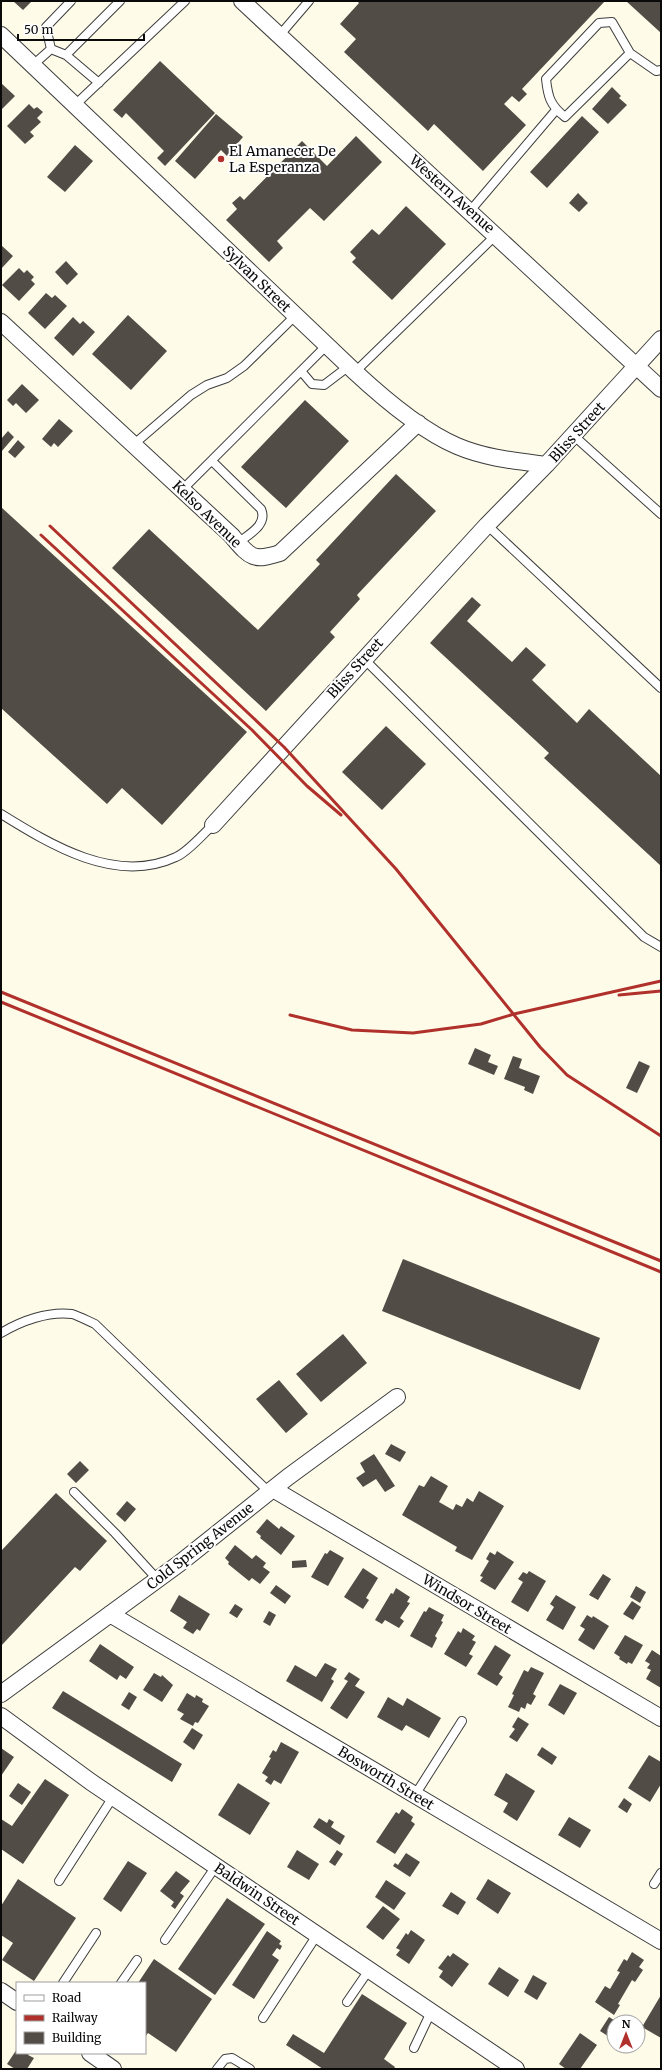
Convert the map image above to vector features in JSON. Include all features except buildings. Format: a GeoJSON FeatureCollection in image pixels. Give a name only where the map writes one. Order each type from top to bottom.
{"type":"FeatureCollection","features":[{"type":"Feature","properties":{"kind":"street","name":"Western Avenue"},"geometry":{"type":"LineString","coordinates":[[242,1],[661,388]]}},
{"type":"Feature","properties":{"kind":"street","name":"Sylvan Street"},"geometry":{"type":"LineString","coordinates":[[1,35],[352,369],[388,400],[418,423],[445,440],[468,450],[502,459],[546,465]]}},
{"type":"Feature","properties":{"kind":"street","name":"Kelso Avenue"},"geometry":{"type":"LineString","coordinates":[[1,322],[182,490],[238,543],[247,554],[262,559],[280,553],[418,423]]}},
{"type":"Feature","properties":{"kind":"street","name":"Bliss Street"},"geometry":{"type":"LineString","coordinates":[[213,825],[487,525],[546,465],[661,339]]}},
{"type":"Feature","properties":{"kind":"street","name":"Cold Spring Avenue"},"geometry":{"type":"LineString","coordinates":[[1,1694],[158,1580],[271,1491],[397,1397]]}},
{"type":"Feature","properties":{"kind":"street","name":"Windsor Street"},"geometry":{"type":"LineString","coordinates":[[271,1491],[661,1718]]}},
{"type":"Feature","properties":{"kind":"street","name":"Bosworth Street"},"geometry":{"type":"LineString","coordinates":[[110,1614],[661,1941]]}},
{"type":"Feature","properties":{"kind":"street","name":"Baldwin Street"},"geometry":{"type":"LineString","coordinates":[[1,1716],[113,1797],[516,2069]]}},
{"type":"Feature","properties":{"kind":"street"},"geometry":{"type":"LineString","coordinates":[[1,1991],[16,2001]]}},
{"type":"Feature","properties":{"kind":"street"},"geometry":{"type":"LineString","coordinates":[[91,2054],[113,2069]]}},
{"type":"Feature","properties":{"kind":"lane"},"geometry":{"type":"LineString","coordinates":[[51,49],[46,27],[71,1]]}},
{"type":"Feature","properties":{"kind":"lane"},"geometry":{"type":"LineString","coordinates":[[66,55],[120,1]]}},
{"type":"Feature","properties":{"kind":"lane"},"geometry":{"type":"LineString","coordinates":[[75,105],[185,1]]}},
{"type":"Feature","properties":{"kind":"lane"},"geometry":{"type":"LineString","coordinates":[[279,36],[309,1]]}},
{"type":"Feature","properties":{"kind":"lane"},"geometry":{"type":"LineString","coordinates":[[630,53],[565,117],[556,110],[548,96],[546,79],[599,23],[612,22],[630,53],[656,71],[661,70]]}},
{"type":"Feature","properties":{"kind":"lane"},"geometry":{"type":"LineString","coordinates":[[51,49],[66,55],[99,83]]}},
{"type":"Feature","properties":{"kind":"lane"},"geometry":{"type":"LineString","coordinates":[[33,65],[51,49]]}},
{"type":"Feature","properties":{"kind":"lane"},"geometry":{"type":"LineString","coordinates":[[470,211],[556,110]]}},
{"type":"Feature","properties":{"kind":"lane"},"geometry":{"type":"LineString","coordinates":[[301,372],[312,384],[324,385],[352,369],[496,235]]}},
{"type":"Feature","properties":{"kind":"lane"},"geometry":{"type":"LineString","coordinates":[[133,445],[191,395],[207,385],[227,378],[244,366],[296,315]]}},
{"type":"Feature","properties":{"kind":"lane"},"geometry":{"type":"LineString","coordinates":[[182,490],[327,345]]}},
{"type":"Feature","properties":{"kind":"lane"},"geometry":{"type":"LineString","coordinates":[[573,435],[661,514]]}},
{"type":"Feature","properties":{"kind":"lane"},"geometry":{"type":"LineString","coordinates":[[212,461],[261,509],[264,516],[262,523],[238,543]]}},
{"type":"Feature","properties":{"kind":"lane"},"geometry":{"type":"LineString","coordinates":[[487,525],[661,688]]}},
{"type":"Feature","properties":{"kind":"lane"},"geometry":{"type":"LineString","coordinates":[[364,659],[644,937],[661,947]]}},
{"type":"Feature","properties":{"kind":"lane","name":"Bliss Street"},"geometry":{"type":"LineString","coordinates":[[1,814],[70,853],[109,864],[138,866],[145,866],[177,857],[213,825]]}},
{"type":"Feature","properties":{"kind":"lane"},"geometry":{"type":"LineString","coordinates":[[1,1333],[22,1323],[48,1314],[72,1314],[95,1324],[271,1491]]}},
{"type":"Feature","properties":{"kind":"lane"},"geometry":{"type":"LineString","coordinates":[[74,1492],[115,1533],[158,1580]]}},
{"type":"Feature","properties":{"kind":"lane"},"geometry":{"type":"LineString","coordinates":[[415,1795],[462,1720]]}},
{"type":"Feature","properties":{"kind":"lane"},"geometry":{"type":"LineString","coordinates":[[59,1881],[113,1797]]}},
{"type":"Feature","properties":{"kind":"lane"},"geometry":{"type":"LineString","coordinates":[[165,1940],[216,1866]]}},
{"type":"Feature","properties":{"kind":"lane"},"geometry":{"type":"LineString","coordinates":[[654,1884],[661,1873]]}},
{"type":"Feature","properties":{"kind":"lane"},"geometry":{"type":"LineString","coordinates":[[64,1982],[96,1933]]}},
{"type":"Feature","properties":{"kind":"lane"},"geometry":{"type":"LineString","coordinates":[[263,2018],[317,1935]]}},
{"type":"Feature","properties":{"kind":"lane"},"geometry":{"type":"LineString","coordinates":[[122,1982],[137,1960]]}},
{"type":"Feature","properties":{"kind":"lane"},"geometry":{"type":"LineString","coordinates":[[347,2002],[369,1970]]}},
{"type":"Feature","properties":{"kind":"lane"},"geometry":{"type":"LineString","coordinates":[[414,2048],[431,2012]]}},
{"type":"Feature","properties":{"kind":"lane"},"geometry":{"type":"LineString","coordinates":[[217,2069],[225,2059],[232,2058],[250,2069]]}},
{"type":"Feature","properties":{"kind":"railway"},"geometry":{"type":"LineString","coordinates":[[50,526],[284,747],[396,869],[540,1047],[567,1075],[661,1136]]}},
{"type":"Feature","properties":{"kind":"railway"},"geometry":{"type":"LineString","coordinates":[[41,535],[252,730],[307,786],[341,815]]}},
{"type":"Feature","properties":{"kind":"railway"},"geometry":{"type":"LineString","coordinates":[[290,1015],[352,1030],[413,1033],[481,1024],[514,1014],[661,981]]}},
{"type":"Feature","properties":{"kind":"railway"},"geometry":{"type":"LineString","coordinates":[[619,995],[661,991]]}},
{"type":"Feature","properties":{"kind":"railway"},"geometry":{"type":"LineString","coordinates":[[1,992],[661,1261]]}},
{"type":"Feature","properties":{"kind":"railway"},"geometry":{"type":"LineString","coordinates":[[1,1002],[661,1272]]}},
{"type":"Feature","properties":{"kind":"place","name":"El Amanecer De La Esperanza"},"geometry":{"type":"Point","coordinates":[221,159]}}]}
